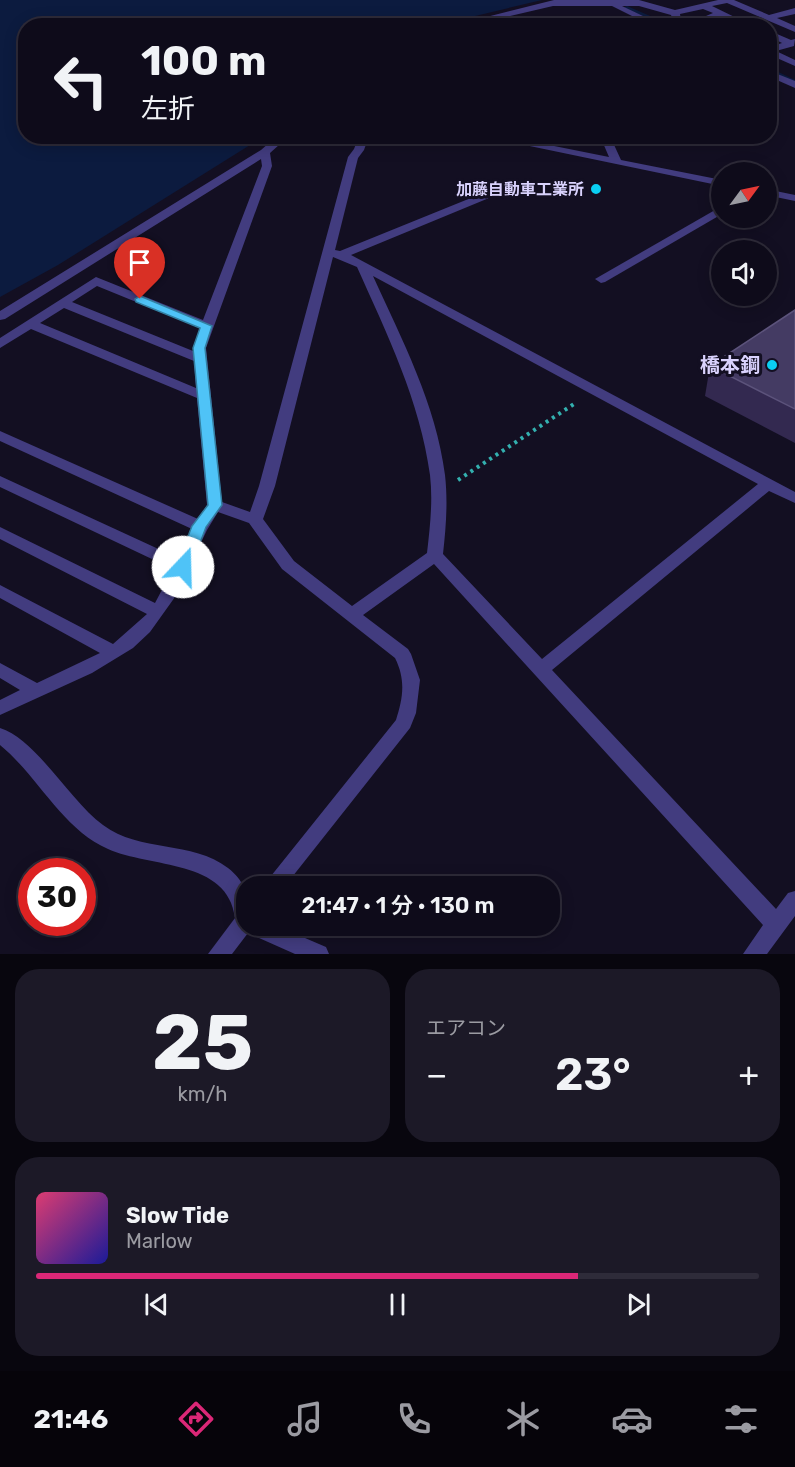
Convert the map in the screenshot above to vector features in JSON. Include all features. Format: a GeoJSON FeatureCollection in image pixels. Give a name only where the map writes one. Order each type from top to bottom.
{"type":"FeatureCollection","features":[{"type":"Feature","properties":{"kind":"street"},"geometry":{"type":"LineString","coordinates":[[488,18],[564,0]]}},
{"type":"Feature","properties":{"kind":"street"},"geometry":{"type":"LineString","coordinates":[[551,3],[653,5],[675,13],[727,0],[766,18],[795,11]]}},
{"type":"Feature","properties":{"kind":"street"},"geometry":{"type":"LineString","coordinates":[[612,3],[643,18]]}},
{"type":"Feature","properties":{"kind":"street"},"geometry":{"type":"LineString","coordinates":[[706,7],[730,18]]}},
{"type":"Feature","properties":{"kind":"street"},"geometry":{"type":"LineString","coordinates":[[675,13],[676,18]]}},
{"type":"Feature","properties":{"kind":"street"},"geometry":{"type":"LineString","coordinates":[[707,18],[721,14]]}},
{"type":"Feature","properties":{"kind":"street"},"geometry":{"type":"LineString","coordinates":[[777,22],[795,29]]}},
{"type":"Feature","properties":{"kind":"street"},"geometry":{"type":"LineString","coordinates":[[777,38],[792,45]]}},
{"type":"Feature","properties":{"kind":"street"},"geometry":{"type":"LineString","coordinates":[[777,49],[792,45]]}},
{"type":"Feature","properties":{"kind":"street"},"geometry":{"type":"LineString","coordinates":[[777,56],[794,69]]}},
{"type":"Feature","properties":{"kind":"street"},"geometry":{"type":"LineString","coordinates":[[777,63],[794,69]]}},
{"type":"Feature","properties":{"kind":"street"},"geometry":{"type":"LineString","coordinates":[[777,77],[795,85]]}},
{"type":"Feature","properties":{"kind":"street"},"geometry":{"type":"LineString","coordinates":[[0,316],[265,153],[275,144]]}},
{"type":"Feature","properties":{"kind":"street"},"geometry":{"type":"LineString","coordinates":[[255,519],[267,486],[334,254],[353,157],[361,144]]}},
{"type":"Feature","properties":{"kind":"street"},"geometry":{"type":"LineString","coordinates":[[525,144],[711,181]]}},
{"type":"Feature","properties":{"kind":"street"},"geometry":{"type":"LineString","coordinates":[[609,144],[617,163]]}},
{"type":"Feature","properties":{"kind":"street"},"geometry":{"type":"LineString","coordinates":[[0,708],[34,690],[69,676],[130,640],[158,612],[183,567],[199,526],[215,505],[199,348],[267,166],[265,153]]}},
{"type":"Feature","properties":{"kind":"street"},"geometry":{"type":"LineString","coordinates":[[334,254],[502,189]]}},
{"type":"Feature","properties":{"kind":"street"},"geometry":{"type":"LineString","coordinates":[[777,194],[795,198]]}},
{"type":"Feature","properties":{"kind":"street"},"geometry":{"type":"LineString","coordinates":[[601,279],[711,215]]}},
{"type":"Feature","properties":{"kind":"street"},"geometry":{"type":"LineString","coordinates":[[334,254],[362,266],[795,498]]}},
{"type":"Feature","properties":{"kind":"street"},"geometry":{"type":"LineString","coordinates":[[352,614],[435,555],[440,524],[440,491],[434,444],[420,399],[362,266]]}},
{"type":"Feature","properties":{"kind":"street"},"geometry":{"type":"LineString","coordinates":[[0,344],[96,281],[207,326]]}},
{"type":"Feature","properties":{"kind":"street"},"geometry":{"type":"LineString","coordinates":[[63,303],[200,359]]}},
{"type":"Feature","properties":{"kind":"street"},"geometry":{"type":"LineString","coordinates":[[30,324],[204,396]]}},
{"type":"Feature","properties":{"kind":"street"},"geometry":{"type":"LineString","coordinates":[[0,435],[199,526]]}},
{"type":"Feature","properties":{"kind":"street"},"geometry":{"type":"LineString","coordinates":[[0,482],[183,567]]}},
{"type":"Feature","properties":{"kind":"street"},"geometry":{"type":"LineString","coordinates":[[540,670],[768,484]]}},
{"type":"Feature","properties":{"kind":"street"},"geometry":{"type":"LineString","coordinates":[[215,505],[255,519],[288,565],[402,654],[412,671],[411,701],[404,723],[281,876]]}},
{"type":"Feature","properties":{"kind":"street"},"geometry":{"type":"LineString","coordinates":[[0,532],[158,612]]}},
{"type":"Feature","properties":{"kind":"street"},"geometry":{"type":"LineString","coordinates":[[435,555],[776,924]]}},
{"type":"Feature","properties":{"kind":"street"},"geometry":{"type":"LineString","coordinates":[[0,591],[113,652]]}},
{"type":"Feature","properties":{"kind":"street"},"geometry":{"type":"LineString","coordinates":[[0,670],[34,690]]}},
{"type":"Feature","properties":{"kind":"street"},"geometry":{"type":"LineString","coordinates":[[0,735],[43,774],[68,805],[112,842],[141,853],[206,864],[224,877],[236,894]]}},
{"type":"Feature","properties":{"kind":"street"},"geometry":{"type":"LineString","coordinates":[[753,954],[795,900]]}},
{"type":"Feature","properties":{"kind":"street"},"geometry":{"type":"LineString","coordinates":[[219,954],[236,935]]}},
{"type":"Feature","properties":{"kind":"street"},"geometry":{"type":"LineString","coordinates":[[279,936],[318,954]]}},
{"type":"Feature","properties":{"kind":"path"},"geometry":{"type":"LineString","coordinates":[[440,491],[596,390]]}},
{"type":"Feature","properties":{"kind":"water"},"geometry":{"type":"Polygon","coordinates":[[[0,0],[542,0],[467,18],[18,18],[18,144],[252,144],[58,265],[0,297],[0,0]]]}},
{"type":"Feature","properties":{"kind":"building"},"geometry":{"type":"Polygon","coordinates":[[[795,310],[795,409],[710,366],[795,310]]]}},
{"type":"Feature","properties":{"kind":"waterway"},"geometry":{"type":"LineString","coordinates":[[627,7],[651,18]]}},
{"type":"Feature","properties":{"kind":"waterway"},"geometry":{"type":"LineString","coordinates":[[777,73],[795,82]]}},
{"type":"Feature","properties":{"kind":"place","name":"加藤自動車工業所"},"geometry":{"type":"Point","coordinates":[596,189]}},
{"type":"Feature","properties":{"kind":"place","name":"橋本鋼"},"geometry":{"type":"Point","coordinates":[772,365]}},
{"type":"Feature","properties":{"kind":"route"},"geometry":{"type":"LineString","coordinates":[[140,299],[207,326],[199,348],[215,505],[199,526],[183,567]]}}]}
